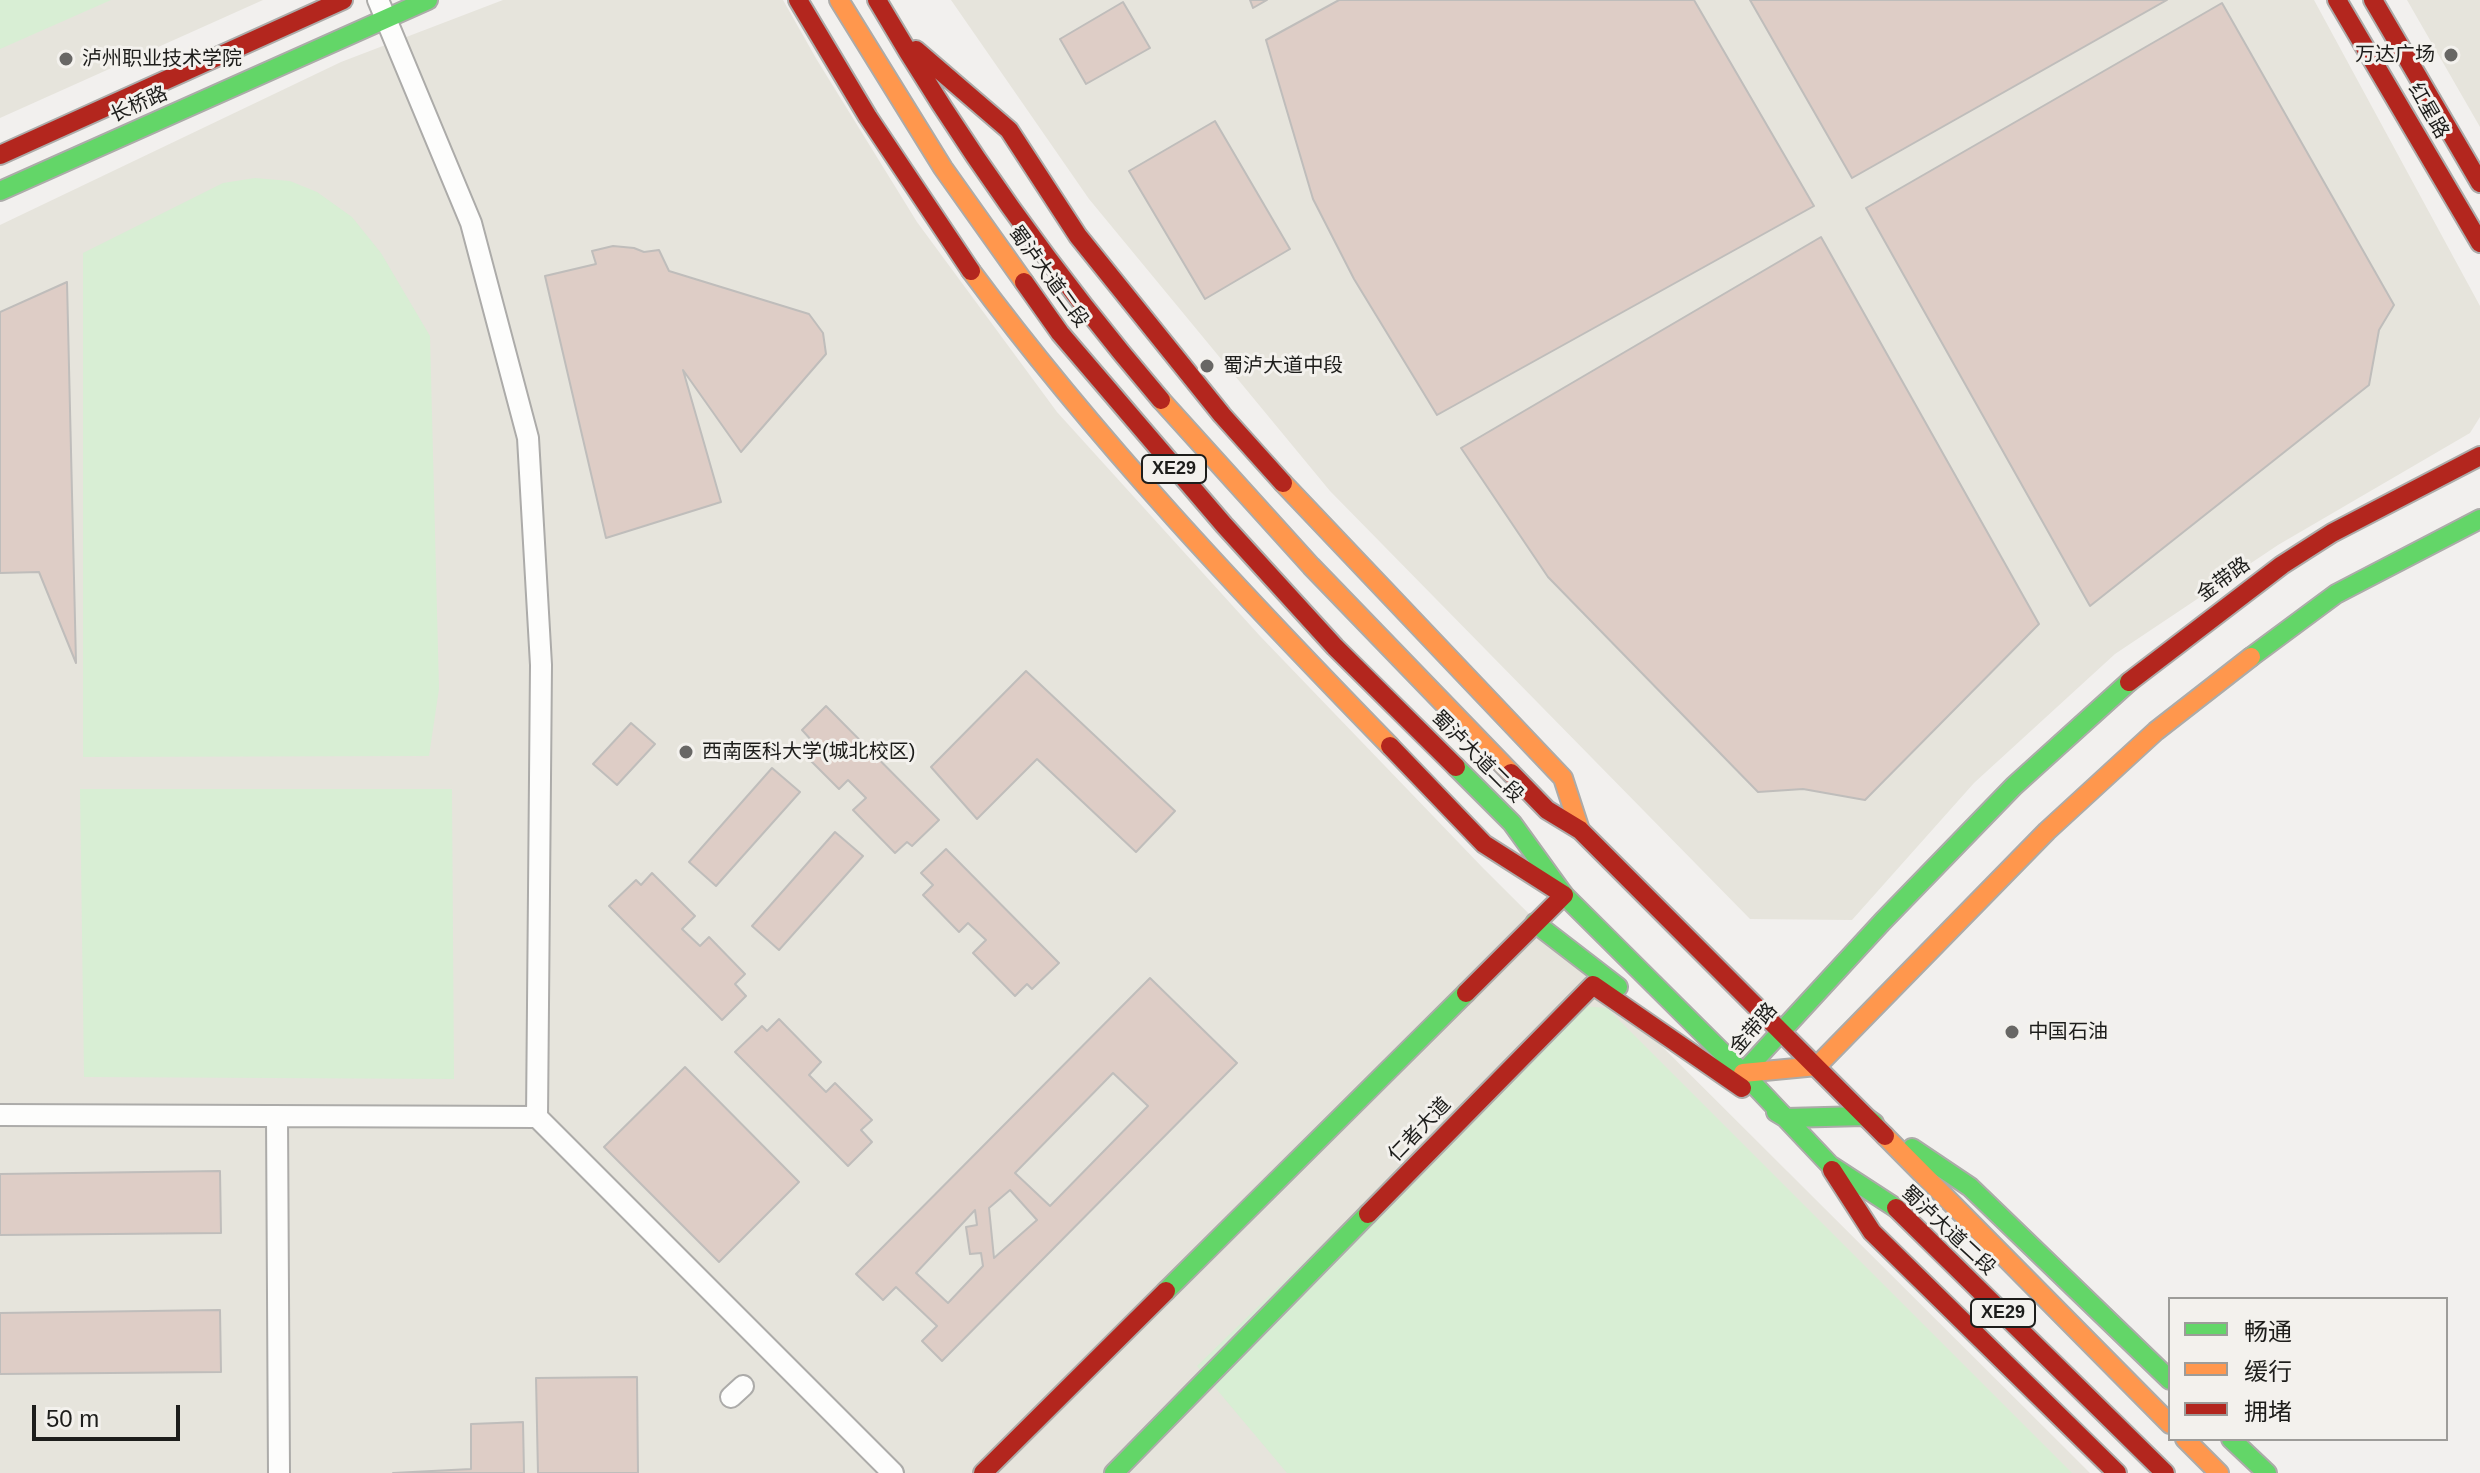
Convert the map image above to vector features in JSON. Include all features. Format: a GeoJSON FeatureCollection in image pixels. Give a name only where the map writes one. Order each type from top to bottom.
{"type":"FeatureCollection","features":[{"type":"Feature","properties":{"kind":"main road","name":"长桥路"},"geometry":{"type":"LineString","coordinates":[[0,155],[343,0]]}},
{"type":"Feature","properties":{"kind":"main road","name":"长桥路"},"geometry":{"type":"LineString","coordinates":[[0,191],[382,9],[428,0]]}},
{"type":"Feature","properties":{"kind":"main road"},"geometry":{"type":"LineString","coordinates":[[798,0],[868,117],[971,271],[1031,352],[1245,597],[1473,833],[1484,844],[1575,899],[1535,923],[983,1473]]}},
{"type":"Feature","properties":{"kind":"main road","name":"蜀泸大道二段"},"geometry":{"type":"LineString","coordinates":[[839,0],[943,168],[1060,333],[1224,525],[1335,647],[1512,823],[1575,899],[1830,1165],[1914,1197],[2168,1422]]}},
{"type":"Feature","properties":{"kind":"main road","name":"蜀泸大道二段"},"geometry":{"type":"LineString","coordinates":[[877,0],[895,32],[1032,235],[1085,308],[1248,499],[1547,810],[1580,830],[1611,871],[1817,1066],[1864,1116],[1914,1197],[2165,1473]]}},
{"type":"Feature","properties":{"kind":"main road","name":"红星路"},"geometry":{"type":"LineString","coordinates":[[2337,0],[2480,243]]}},
{"type":"Feature","properties":{"kind":"main road","name":"红星路"},"geometry":{"type":"LineString","coordinates":[[2373,0],[2480,183]]}},
{"type":"Feature","properties":{"kind":"main road"},"geometry":{"type":"LineString","coordinates":[[895,32],[1009,130],[1078,236],[1222,415],[1318,522],[1563,778],[1580,830]]}},
{"type":"Feature","properties":{"kind":"main road","name":"金带路"},"geometry":{"type":"LineString","coordinates":[[1743,1073],[2014,786],[2110,697],[2282,565],[2332,533],[2480,456]]}},
{"type":"Feature","properties":{"kind":"main road"},"geometry":{"type":"LineString","coordinates":[[1817,1066],[2047,831],[2156,731],[2336,594],[2480,519]]}},
{"type":"Feature","properties":{"kind":"main road"},"geometry":{"type":"LineString","coordinates":[[1535,923],[1786,1118],[1864,1116],[1970,1187],[2168,1378]]}},
{"type":"Feature","properties":{"kind":"main road","name":"仁者大道"},"geometry":{"type":"LineString","coordinates":[[1114,1473],[1593,985],[1786,1118]]}},
{"type":"Feature","properties":{"kind":"main road","name":"金带路"},"geometry":{"type":"LineString","coordinates":[[1743,1073],[1817,1066]]}},
{"type":"Feature","properties":{"kind":"main road"},"geometry":{"type":"LineString","coordinates":[[1830,1165],[1872,1232],[2117,1473]]}},
{"type":"Feature","properties":{"kind":"main road"},"geometry":{"type":"LineString","coordinates":[[2187,1441],[2219,1473]]}},
{"type":"Feature","properties":{"kind":"main road"},"geometry":{"type":"LineString","coordinates":[[2233,1441],[2267,1473]]}},
{"type":"Feature","properties":{"kind":"main road"},"geometry":{"type":"LineString","coordinates":[[997,1473],[1003,1453]]}},
{"type":"Feature","properties":{"kind":"street"},"geometry":{"type":"LineString","coordinates":[[382,9],[471,223],[528,438],[541,665],[537,1117]]}},
{"type":"Feature","properties":{"kind":"street"},"geometry":{"type":"LineString","coordinates":[[0,1115],[537,1117],[893,1473]]}},
{"type":"Feature","properties":{"kind":"street"},"geometry":{"type":"LineString","coordinates":[[277,1116],[279,1473]]}},
{"type":"Feature","properties":{"kind":"shaded area","name":"泸州职业技术学院"},"geometry":{"type":"Polygon","coordinates":[[[0,0],[263,0],[0,118],[0,0]]]}},
{"type":"Feature","properties":{"kind":"shaded area","name":"西南医科大学(城北校区)"},"geometry":{"type":"Polygon","coordinates":[[[503,0],[783,0],[917,222],[1057,412],[1260,636],[1484,869],[2090,1473],[0,1473],[0,225],[341,62],[503,0]]]}},
{"type":"Feature","properties":{"kind":"shaded area"},"geometry":{"type":"Polygon","coordinates":[[[951,0],[2314,0],[2480,306],[2480,417],[2470,433],[2278,545],[2115,654],[1974,783],[1852,920],[1750,919],[1330,491],[1089,199],[951,0]]]}},
{"type":"Feature","properties":{"kind":"shaded area","name":"万达广场"},"geometry":{"type":"Polygon","coordinates":[[[2407,0],[2480,0],[2480,127],[2407,0]]]}},
{"type":"Feature","properties":{"kind":"green space"},"geometry":{"type":"Polygon","coordinates":[[[0,0],[111,0],[0,49],[0,0]]]}},
{"type":"Feature","properties":{"kind":"green space"},"geometry":{"type":"Polygon","coordinates":[[[255,178],[290,181],[317,192],[352,217],[381,253],[430,336],[439,689],[429,756],[83,757],[83,253],[223,183],[255,178]]]}},
{"type":"Feature","properties":{"kind":"green space"},"geometry":{"type":"Polygon","coordinates":[[[80,789],[452,789],[454,1079],[84,1077],[80,789]]]}},
{"type":"Feature","properties":{"kind":"green space"},"geometry":{"type":"Polygon","coordinates":[[[1568,1005],[1607,1008],[2072,1473],[1287,1473],[1197,1366],[1568,1005]]]}},
{"type":"Feature","properties":{"kind":"building"},"geometry":{"type":"Polygon","coordinates":[[[1250,0],[1267,0],[1253,8],[1250,0]]]}},
{"type":"Feature","properties":{"kind":"building"},"geometry":{"type":"Polygon","coordinates":[[[1339,0],[1694,0],[1814,206],[1437,415],[1354,279],[1313,199],[1266,40],[1339,0]]]}},
{"type":"Feature","properties":{"kind":"building"},"geometry":{"type":"Polygon","coordinates":[[[1750,0],[2167,0],[1852,178],[1750,0]]]}},
{"type":"Feature","properties":{"kind":"building"},"geometry":{"type":"Polygon","coordinates":[[[1123,2],[1150,48],[1086,84],[1060,39],[1123,2]]]}},
{"type":"Feature","properties":{"kind":"building"},"geometry":{"type":"Polygon","coordinates":[[[2222,3],[2394,305],[2379,330],[2369,385],[2090,606],[1866,208],[2222,3]]]}},
{"type":"Feature","properties":{"kind":"building"},"geometry":{"type":"Polygon","coordinates":[[[1215,121],[1290,249],[1205,299],[1129,171],[1215,121]]]}},
{"type":"Feature","properties":{"kind":"building"},"geometry":{"type":"Polygon","coordinates":[[[1821,237],[2039,624],[1865,800],[1803,789],[1758,792],[1548,577],[1461,448],[1821,237]]]}},
{"type":"Feature","properties":{"kind":"building"},"geometry":{"type":"Polygon","coordinates":[[[613,246],[644,252],[659,250],[669,271],[809,314],[823,333],[826,354],[741,452],[683,370],[721,502],[606,538],[545,276],[596,264],[592,251],[613,246]]]}},
{"type":"Feature","properties":{"kind":"building"},"geometry":{"type":"Polygon","coordinates":[[[67,282],[76,663],[39,572],[0,573],[0,312],[67,282]]]}},
{"type":"Feature","properties":{"kind":"building"},"geometry":{"type":"Polygon","coordinates":[[[1026,671],[1175,811],[1136,852],[1037,759],[977,819],[931,767],[1026,671]]]}},
{"type":"Feature","properties":{"kind":"building"},"geometry":{"type":"Polygon","coordinates":[[[826,706],[939,820],[912,846],[907,842],[895,853],[853,810],[866,798],[848,780],[839,789],[803,753],[813,742],[802,730],[826,706]]]}},
{"type":"Feature","properties":{"kind":"building"},"geometry":{"type":"Polygon","coordinates":[[[631,723],[655,744],[617,785],[593,764],[631,723]]]}},
{"type":"Feature","properties":{"kind":"building"},"geometry":{"type":"Polygon","coordinates":[[[772,768],[800,792],[716,886],[689,862],[772,768]]]}},
{"type":"Feature","properties":{"kind":"building"},"geometry":{"type":"Polygon","coordinates":[[[835,832],[863,856],[779,950],[752,926],[835,832]]]}},
{"type":"Feature","properties":{"kind":"building"},"geometry":{"type":"Polygon","coordinates":[[[946,849],[1059,963],[1032,989],[1027,984],[1015,996],[973,953],[986,940],[968,923],[959,932],[923,895],[933,885],[921,873],[946,849]]]}},
{"type":"Feature","properties":{"kind":"building"},"geometry":{"type":"Polygon","coordinates":[[[652,873],[695,916],[682,929],[700,946],[709,937],[745,974],[735,984],[746,996],[722,1020],[609,906],[636,880],[641,885],[652,873]]]}},
{"type":"Feature","properties":{"kind":"building"},"geometry":{"type":"Polygon","coordinates":[[[1150,978],[1237,1063],[942,1361],[922,1341],[937,1326],[896,1287],[883,1300],[856,1274],[1150,978]],[[1113,1073],[1015,1173],[1050,1206],[1148,1106],[1113,1073]],[[1010,1190],[989,1208],[994,1258],[1037,1220],[1010,1190]],[[975,1210],[916,1273],[948,1303],[983,1266],[981,1253],[970,1254],[966,1227],[977,1225],[975,1210]]]}},
{"type":"Feature","properties":{"kind":"building"},"geometry":{"type":"Polygon","coordinates":[[[779,1019],[821,1062],[809,1075],[826,1092],[835,1083],[872,1120],[861,1130],[872,1142],[848,1166],[735,1052],[762,1026],[767,1031],[779,1019]]]}},
{"type":"Feature","properties":{"kind":"building"},"geometry":{"type":"Polygon","coordinates":[[[685,1067],[799,1182],[719,1262],[604,1147],[685,1067]]]}},
{"type":"Feature","properties":{"kind":"building"},"geometry":{"type":"Polygon","coordinates":[[[220,1171],[221,1233],[0,1235],[0,1174],[220,1171]]]}},
{"type":"Feature","properties":{"kind":"building"},"geometry":{"type":"Polygon","coordinates":[[[220,1310],[221,1372],[0,1374],[0,1313],[220,1310]]]}},
{"type":"Feature","properties":{"kind":"building"},"geometry":{"type":"Polygon","coordinates":[[[637,1377],[638,1473],[538,1473],[536,1378],[637,1377]]]}},
{"type":"Feature","properties":{"kind":"building"},"geometry":{"type":"Polygon","coordinates":[[[523,1422],[524,1473],[393,1473],[471,1469],[471,1424],[523,1422]]]}},
{"type":"Feature","properties":{"kind":"traffic: fast"},"geometry":{"type":"LineString","coordinates":[[0,191],[428,0]]}},
{"type":"Feature","properties":{"kind":"traffic: fast"},"geometry":{"type":"LineString","coordinates":[[2251,657],[2336,594],[2480,519]]}},
{"type":"Feature","properties":{"kind":"traffic: fast"},"geometry":{"type":"LineString","coordinates":[[1743,1073],[1883,921],[2014,786],[2129,682]]}},
{"type":"Feature","properties":{"kind":"traffic: fast"},"geometry":{"type":"LineString","coordinates":[[1456,767],[1512,823],[1564,895],[1743,1073],[1830,1165],[1896,1208]]}},
{"type":"Feature","properties":{"kind":"traffic: fast"},"geometry":{"type":"LineString","coordinates":[[1535,923],[1618,987]]}},
{"type":"Feature","properties":{"kind":"traffic: fast"},"geometry":{"type":"LineString","coordinates":[[1166,1291],[1466,993]]}},
{"type":"Feature","properties":{"kind":"traffic: fast"},"geometry":{"type":"LineString","coordinates":[[1776,1112],[1786,1118],[1864,1116],[1874,1123]]}},
{"type":"Feature","properties":{"kind":"traffic: fast"},"geometry":{"type":"LineString","coordinates":[[1912,1148],[1970,1187],[2168,1378]]}},
{"type":"Feature","properties":{"kind":"traffic: fast"},"geometry":{"type":"LineString","coordinates":[[1114,1473],[1368,1214]]}},
{"type":"Feature","properties":{"kind":"traffic: fast"},"geometry":{"type":"LineString","coordinates":[[2233,1441],[2267,1473]]}},
{"type":"Feature","properties":{"kind":"traffic: slow"},"geometry":{"type":"LineString","coordinates":[[839,0],[943,168],[1024,282]]}},
{"type":"Feature","properties":{"kind":"traffic: slow"},"geometry":{"type":"LineString","coordinates":[[971,271],[1120,456],[1226,574],[1390,746]]}},
{"type":"Feature","properties":{"kind":"traffic: slow"},"geometry":{"type":"LineString","coordinates":[[1161,400],[1311,566],[1511,773]]}},
{"type":"Feature","properties":{"kind":"traffic: slow"},"geometry":{"type":"LineString","coordinates":[[1283,483],[1563,778],[1580,830]]}},
{"type":"Feature","properties":{"kind":"traffic: slow"},"geometry":{"type":"LineString","coordinates":[[1743,1073],[1817,1066],[2047,831],[2156,731],[2251,657]]}},
{"type":"Feature","properties":{"kind":"traffic: slow"},"geometry":{"type":"LineString","coordinates":[[1885,1136],[2168,1422]]}},
{"type":"Feature","properties":{"kind":"traffic: slow"},"geometry":{"type":"LineString","coordinates":[[2187,1441],[2219,1473]]}},
{"type":"Feature","properties":{"kind":"traffic: jam"},"geometry":{"type":"LineString","coordinates":[[0,155],[343,0]]}},
{"type":"Feature","properties":{"kind":"traffic: jam"},"geometry":{"type":"LineString","coordinates":[[798,0],[868,117],[971,271]]}},
{"type":"Feature","properties":{"kind":"traffic: jam"},"geometry":{"type":"LineString","coordinates":[[877,0],[941,105],[1010,206],[1083,305],[1161,400]]}},
{"type":"Feature","properties":{"kind":"traffic: jam"},"geometry":{"type":"LineString","coordinates":[[2337,0],[2480,243]]}},
{"type":"Feature","properties":{"kind":"traffic: jam"},"geometry":{"type":"LineString","coordinates":[[2373,0],[2480,183]]}},
{"type":"Feature","properties":{"kind":"traffic: jam"},"geometry":{"type":"LineString","coordinates":[[916,50],[1009,130],[1078,236],[1222,415],[1283,483]]}},
{"type":"Feature","properties":{"kind":"traffic: jam"},"geometry":{"type":"LineString","coordinates":[[1024,282],[1060,333],[1224,525],[1335,647],[1456,767]]}},
{"type":"Feature","properties":{"kind":"traffic: jam"},"geometry":{"type":"LineString","coordinates":[[2129,682],[2282,565],[2332,533],[2480,456]]}},
{"type":"Feature","properties":{"kind":"traffic: jam"},"geometry":{"type":"LineString","coordinates":[[1390,746],[1484,844],[1564,895],[1466,993]]}},
{"type":"Feature","properties":{"kind":"traffic: jam"},"geometry":{"type":"LineString","coordinates":[[1511,773],[1547,810],[1580,830],[1885,1136]]}},
{"type":"Feature","properties":{"kind":"traffic: jam"},"geometry":{"type":"LineString","coordinates":[[1368,1214],[1593,985],[1742,1088]]}},
{"type":"Feature","properties":{"kind":"traffic: jam"},"geometry":{"type":"LineString","coordinates":[[1832,1170],[1872,1232],[2117,1473]]}},
{"type":"Feature","properties":{"kind":"traffic: jam"},"geometry":{"type":"LineString","coordinates":[[1896,1208],[2165,1473]]}},
{"type":"Feature","properties":{"kind":"traffic: jam"},"geometry":{"type":"LineString","coordinates":[[983,1473],[1166,1291]]}},
{"type":"Feature","properties":{"kind":"place","name":"万达广场"},"geometry":{"type":"Point","coordinates":[2451,55]}},
{"type":"Feature","properties":{"kind":"place","name":"泸州职业技术学院"},"geometry":{"type":"Point","coordinates":[66,59]}},
{"type":"Feature","properties":{"kind":"place","name":"蜀泸大道中段"},"geometry":{"type":"Point","coordinates":[1207,366]}},
{"type":"Feature","properties":{"kind":"place","name":"西南医科大学(城北校区)"},"geometry":{"type":"Point","coordinates":[686,752]}},
{"type":"Feature","properties":{"kind":"place","name":"中国石油"},"geometry":{"type":"Point","coordinates":[2012,1032]}}]}
